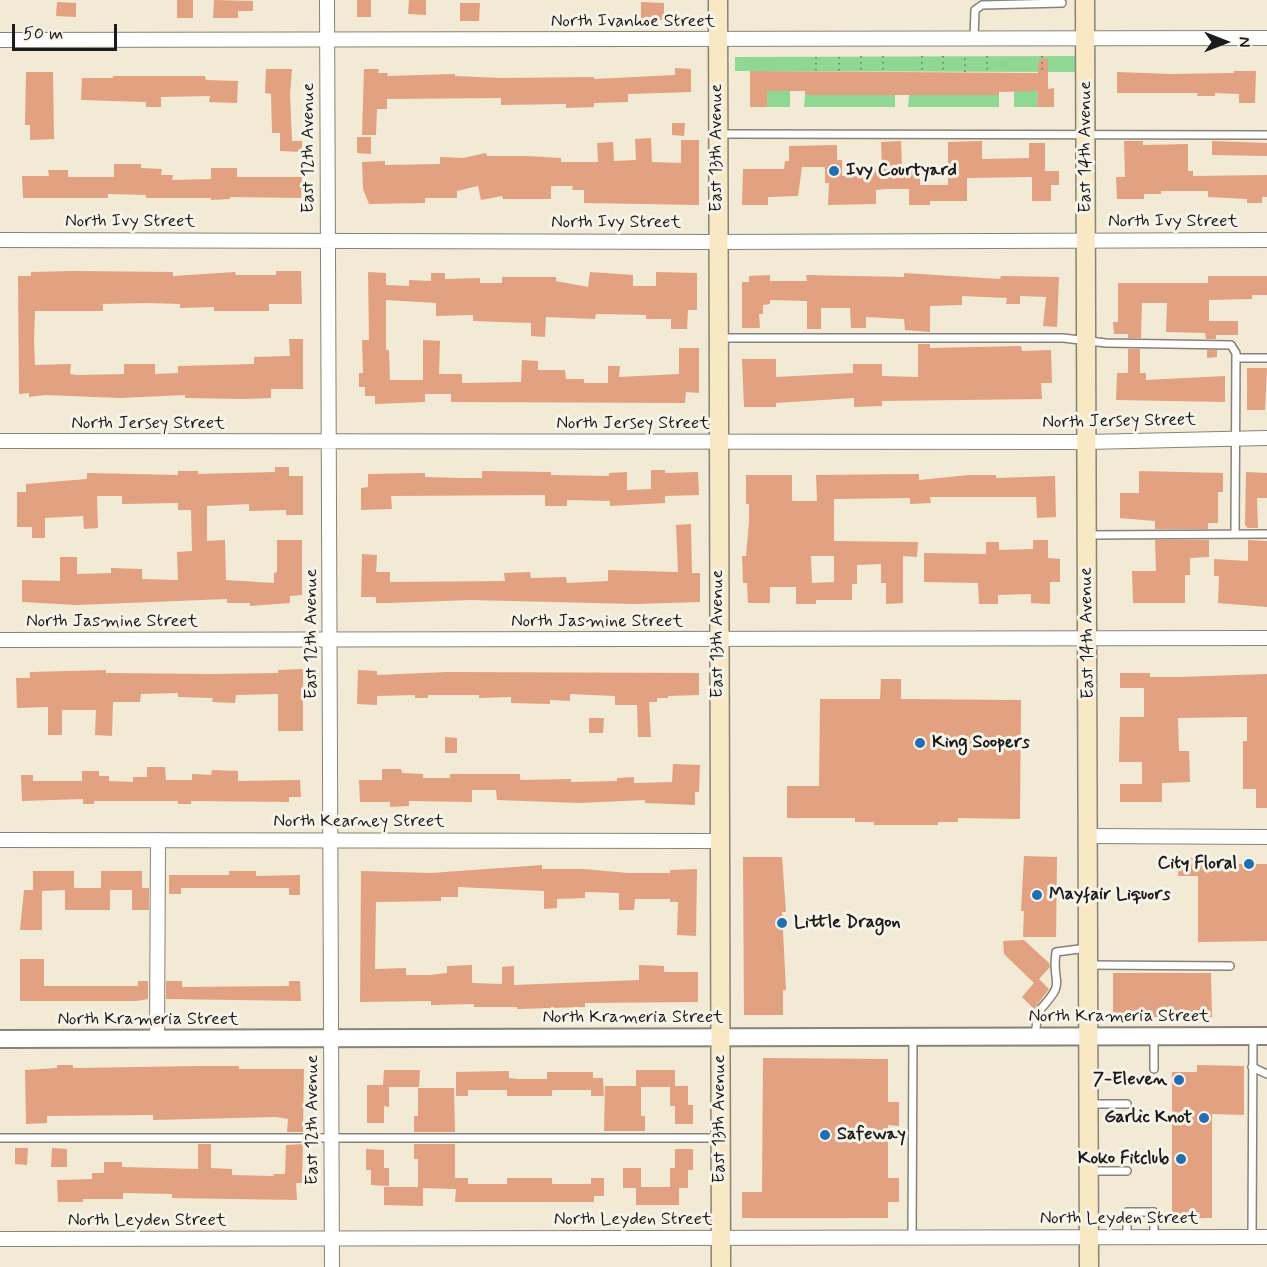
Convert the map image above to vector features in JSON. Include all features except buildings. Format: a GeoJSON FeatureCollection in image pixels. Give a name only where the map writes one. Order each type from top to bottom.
{"type":"FeatureCollection","features":[{"type":"Feature","properties":{"kind":"main road","name":"East 13th Avenue"},"geometry":{"type":"LineString","coordinates":[[718,0],[718,841],[721,1267]]}},
{"type":"Feature","properties":{"kind":"main road","name":"East 14th Avenue"},"geometry":{"type":"LineString","coordinates":[[1085,0],[1086,535],[1089,637],[1089,1267]]}},
{"type":"Feature","properties":{"kind":"street","name":"East 12th Avenue"},"geometry":{"type":"LineString","coordinates":[[327,0],[332,1267]]}},
{"type":"Feature","properties":{"kind":"street","name":"North Ivanhoe Street"},"geometry":{"type":"LineString","coordinates":[[0,40],[1267,38]]}},
{"type":"Feature","properties":{"kind":"street","name":"North Ivy Street"},"geometry":{"type":"LineString","coordinates":[[0,240],[717,242],[1267,240]]}},
{"type":"Feature","properties":{"kind":"street","name":"North Jersey Street"},"geometry":{"type":"LineString","coordinates":[[0,441],[1086,442],[1267,438]]}},
{"type":"Feature","properties":{"kind":"street","name":"North Jasmine Street"},"geometry":{"type":"LineString","coordinates":[[0,640],[1267,638]]}},
{"type":"Feature","properties":{"kind":"street"},"geometry":{"type":"LineString","coordinates":[[1089,836],[1267,837]]}},
{"type":"Feature","properties":{"kind":"street","name":"North Kearney Street"},"geometry":{"type":"LineString","coordinates":[[0,840],[718,841]]}},
{"type":"Feature","properties":{"kind":"street"},"geometry":{"type":"LineString","coordinates":[[157,1040],[158,840]]}},
{"type":"Feature","properties":{"kind":"street","name":"North Krameria Street"},"geometry":{"type":"LineString","coordinates":[[0,1040],[1260,1036]]}},
{"type":"Feature","properties":{"kind":"street","name":"North Leyden Street"},"geometry":{"type":"LineString","coordinates":[[0,1239],[1267,1237]]}},
{"type":"Feature","properties":{"kind":"lane"},"geometry":{"type":"LineString","coordinates":[[974,39],[975,10],[982,5],[1062,3]]}},
{"type":"Feature","properties":{"kind":"lane"},"geometry":{"type":"LineString","coordinates":[[717,134],[1267,135]]}},
{"type":"Feature","properties":{"kind":"lane"},"geometry":{"type":"LineString","coordinates":[[717,338],[1063,338],[1106,343],[1223,343],[1232,345],[1236,358],[1235,534]]}},
{"type":"Feature","properties":{"kind":"lane"},"geometry":{"type":"LineString","coordinates":[[1236,358],[1267,358]]}},
{"type":"Feature","properties":{"kind":"lane"},"geometry":{"type":"LineString","coordinates":[[1086,535],[1267,534]]}},
{"type":"Feature","properties":{"kind":"lane"},"geometry":{"type":"LineString","coordinates":[[1035,1036],[1038,1012],[1048,1003],[1058,987],[1056,952],[1089,957],[1230,966]]}},
{"type":"Feature","properties":{"kind":"lane"},"geometry":{"type":"LineString","coordinates":[[912,1239],[913,1036]]}},
{"type":"Feature","properties":{"kind":"lane"},"geometry":{"type":"LineString","coordinates":[[1154,1036],[1155,1069]]}},
{"type":"Feature","properties":{"kind":"lane"},"geometry":{"type":"LineString","coordinates":[[1252,1237],[1252,1067],[1260,1036]]}},
{"type":"Feature","properties":{"kind":"lane"},"geometry":{"type":"LineString","coordinates":[[1252,1067],[1267,1074]]}},
{"type":"Feature","properties":{"kind":"lane"},"geometry":{"type":"LineString","coordinates":[[1089,1104],[1127,1104]]}},
{"type":"Feature","properties":{"kind":"lane"},"geometry":{"type":"LineString","coordinates":[[0,1138],[721,1138]]}},
{"type":"Feature","properties":{"kind":"lane"},"geometry":{"type":"LineString","coordinates":[[1089,1171],[1127,1171]]}},
{"type":"Feature","properties":{"kind":"lane"},"geometry":{"type":"LineString","coordinates":[[1127,1237],[1127,1212],[1155,1212],[1155,1237]]}},
{"type":"Feature","properties":{"kind":"path"},"geometry":{"type":"LineString","coordinates":[[861,56],[861,72]]}},
{"type":"Feature","properties":{"kind":"path"},"geometry":{"type":"LineString","coordinates":[[883,56],[883,72]]}},
{"type":"Feature","properties":{"kind":"path"},"geometry":{"type":"LineString","coordinates":[[922,56],[922,72]]}},
{"type":"Feature","properties":{"kind":"path"},"geometry":{"type":"LineString","coordinates":[[943,56],[943,72]]}},
{"type":"Feature","properties":{"kind":"path"},"geometry":{"type":"LineString","coordinates":[[965,56],[965,72]]}},
{"type":"Feature","properties":{"kind":"path"},"geometry":{"type":"LineString","coordinates":[[987,56],[987,72]]}},
{"type":"Feature","properties":{"kind":"path"},"geometry":{"type":"LineString","coordinates":[[1042,56],[1042,72]]}},
{"type":"Feature","properties":{"kind":"path"},"geometry":{"type":"LineString","coordinates":[[816,57],[816,71]]}},
{"type":"Feature","properties":{"kind":"path"},"geometry":{"type":"LineString","coordinates":[[839,57],[839,72]]}},
{"type":"Feature","properties":{"kind":"green space"},"geometry":{"type":"Polygon","coordinates":[[[1077,56],[1077,72],[735,71],[735,57],[1077,56]]]}},
{"type":"Feature","properties":{"kind":"green space"},"geometry":{"type":"Polygon","coordinates":[[[767,91],[790,91],[790,107],[767,107],[767,91]]]}},
{"type":"Feature","properties":{"kind":"green space"},"geometry":{"type":"Polygon","coordinates":[[[1014,91],[1038,91],[1037,107],[1014,107],[1014,91]]]}},
{"type":"Feature","properties":{"kind":"green space"},"geometry":{"type":"Polygon","coordinates":[[[895,94],[895,107],[804,107],[805,95],[895,94]]]}},
{"type":"Feature","properties":{"kind":"green space"},"geometry":{"type":"Polygon","coordinates":[[[909,95],[999,95],[999,107],[908,107],[909,95]]]}},
{"type":"Feature","properties":{"kind":"place","name":"Ivy Courtyard"},"geometry":{"type":"Point","coordinates":[834,171]}},
{"type":"Feature","properties":{"kind":"place","name":"King Soopers"},"geometry":{"type":"Point","coordinates":[920,743]}},
{"type":"Feature","properties":{"kind":"place","name":"City Floral"},"geometry":{"type":"Point","coordinates":[1249,864]}},
{"type":"Feature","properties":{"kind":"place","name":"Mayfair Liquors"},"geometry":{"type":"Point","coordinates":[1037,895]}},
{"type":"Feature","properties":{"kind":"place","name":"Little Dragon"},"geometry":{"type":"Point","coordinates":[782,923]}},
{"type":"Feature","properties":{"kind":"place","name":"7-Eleven"},"geometry":{"type":"Point","coordinates":[1179,1080]}},
{"type":"Feature","properties":{"kind":"place","name":"Garlic Knot"},"geometry":{"type":"Point","coordinates":[1204,1118]}},
{"type":"Feature","properties":{"kind":"place","name":"Safeway"},"geometry":{"type":"Point","coordinates":[825,1135]}},
{"type":"Feature","properties":{"kind":"place","name":"Koko Fitclub"},"geometry":{"type":"Point","coordinates":[1181,1159]}}]}
